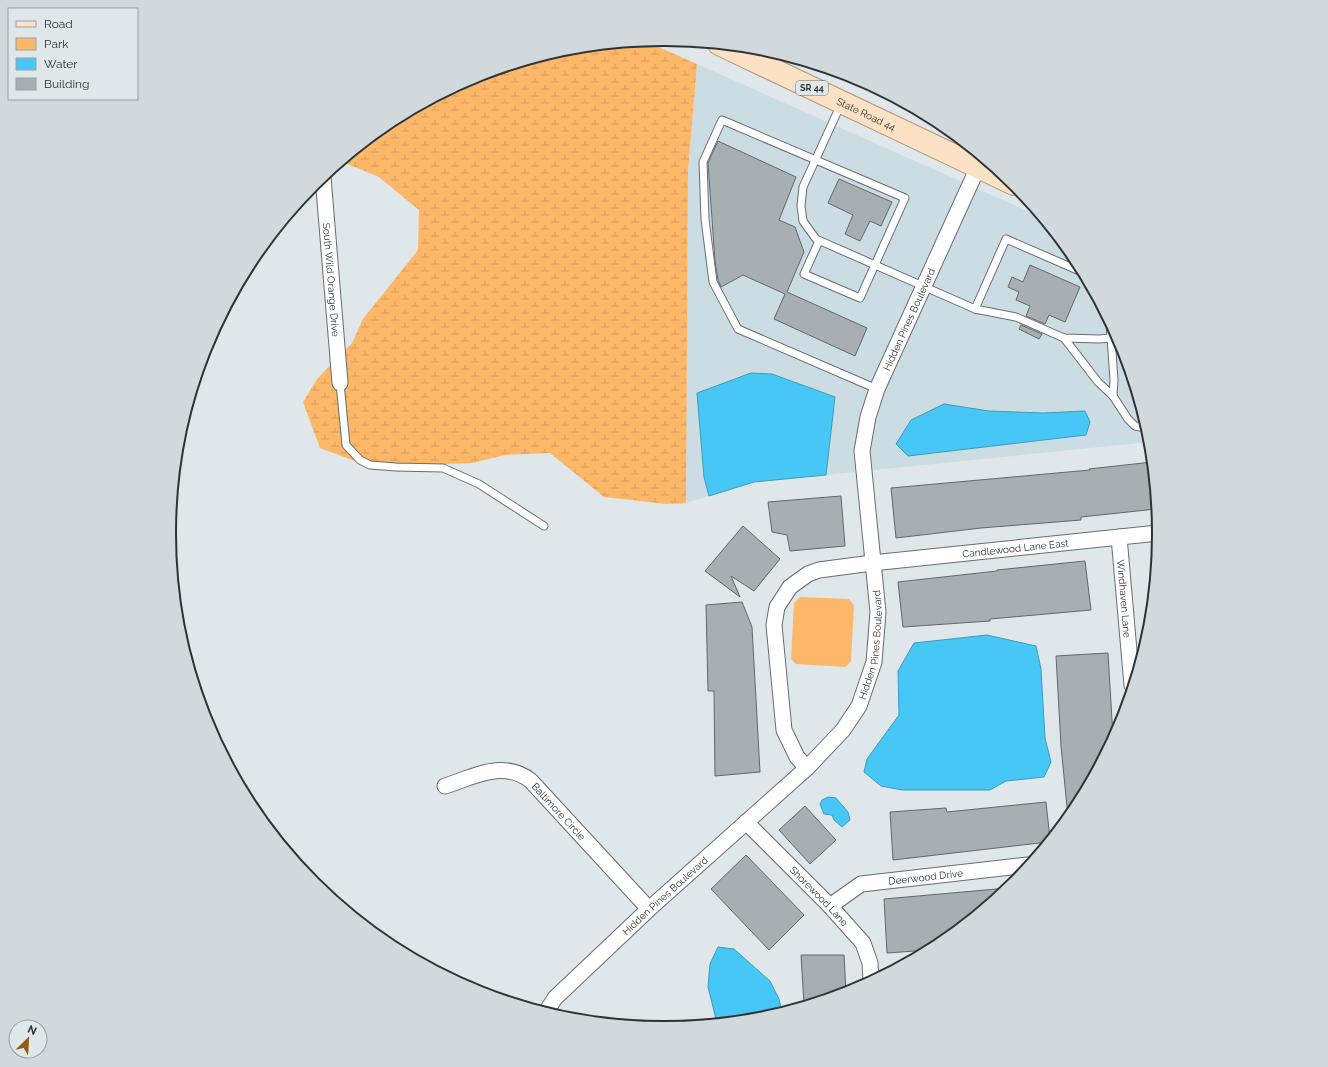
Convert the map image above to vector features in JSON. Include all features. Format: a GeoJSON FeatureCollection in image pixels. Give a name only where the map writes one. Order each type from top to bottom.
{"type":"FeatureCollection","features":[{"type":"Feature","properties":{"kind":"main road","name":"State Road 44"},"geometry":{"type":"LineString","coordinates":[[734,51],[992,174]]}},
{"type":"Feature","properties":{"kind":"street","name":"Hidden Pines Boulevard"},"geometry":{"type":"LineString","coordinates":[[549,1007],[555,998],[650,909],[807,768],[844,730],[859,706],[874,662],[878,612],[862,451],[868,417],[877,389],[978,167]]}},
{"type":"Feature","properties":{"kind":"street","name":"South Wild Orange Drive"},"geometry":{"type":"LineString","coordinates":[[324,185],[340,383]]}},
{"type":"Feature","properties":{"kind":"street","name":"Candlewood Lane East"},"geometry":{"type":"LineString","coordinates":[[807,768],[796,757],[784,730],[774,625],[777,607],[790,587],[808,574],[819,570],[872,563],[1152,534]]}},
{"type":"Feature","properties":{"kind":"street","name":"Windhaven Lane"},"geometry":{"type":"LineString","coordinates":[[1119,537],[1131,673]]}},
{"type":"Feature","properties":{"kind":"street","name":"Baltimore Circle"},"geometry":{"type":"LineString","coordinates":[[445,786],[495,770],[504,770],[522,774],[531,781],[650,909]]}},
{"type":"Feature","properties":{"kind":"street","name":"Shorewood Lane"},"geometry":{"type":"LineString","coordinates":[[746,822],[830,906],[863,943],[870,963],[871,975]]}},
{"type":"Feature","properties":{"kind":"street","name":"Deerwood Drive"},"geometry":{"type":"LineString","coordinates":[[830,906],[861,884],[1020,867]]}},
{"type":"Feature","properties":{"kind":"lane"},"geometry":{"type":"LineString","coordinates":[[842,102],[803,187],[801,206],[803,221],[816,239],[874,266],[975,309],[1016,317],[1064,338],[1110,338]]}},
{"type":"Feature","properties":{"kind":"lane"},"geometry":{"type":"LineString","coordinates":[[819,241],[804,274],[860,298],[905,198],[722,120],[703,162],[705,219],[713,282],[738,329],[877,389]]}},
{"type":"Feature","properties":{"kind":"lane"},"geometry":{"type":"LineString","coordinates":[[975,309],[1006,239],[1072,268]]}},
{"type":"Feature","properties":{"kind":"lane"},"geometry":{"type":"LineString","coordinates":[[1064,338],[1098,382],[1113,396],[1128,420],[1135,426],[1139,427]]}},
{"type":"Feature","properties":{"kind":"lane"},"geometry":{"type":"LineString","coordinates":[[1111,341],[1114,380],[1113,396]]}},
{"type":"Feature","properties":{"kind":"lane"},"geometry":{"type":"LineString","coordinates":[[340,383],[346,445],[360,460],[370,465],[443,468],[478,484],[544,526]]}},
{"type":"Feature","properties":{"kind":"shaded area"},"geometry":{"type":"Polygon","coordinates":[[[697,64],[1032,213],[1069,263],[1101,318],[1126,377],[1135,407],[1143,443],[826,475],[835,397],[698,393],[704,477],[709,496],[686,503],[688,171],[697,64]],[[944,404],[911,420],[1084,411],[1043,413],[989,411],[944,404]]]}},
{"type":"Feature","properties":{"kind":"green space"},"geometry":{"type":"Polygon","coordinates":[[[657,46],[697,64],[688,171],[686,503],[666,504],[604,497],[550,453],[505,455],[472,463],[391,466],[355,461],[320,448],[303,402],[317,379],[352,343],[363,319],[418,250],[419,210],[379,177],[347,164],[393,128],[420,111],[477,83],[507,72],[569,55],[632,47],[657,46]]]}},
{"type":"Feature","properties":{"kind":"green space"},"geometry":{"type":"Polygon","coordinates":[[[800,597],[849,599],[854,605],[851,661],[846,667],[796,664],[791,659],[794,603],[800,597]]]}},
{"type":"Feature","properties":{"kind":"water"},"geometry":{"type":"Polygon","coordinates":[[[751,373],[772,374],[835,397],[826,475],[754,482],[709,496],[704,477],[697,393],[751,373]]]}},
{"type":"Feature","properties":{"kind":"water"},"geometry":{"type":"Polygon","coordinates":[[[944,404],[989,411],[1043,413],[1085,411],[1090,422],[1086,435],[908,456],[896,444],[911,420],[944,404]]]}},
{"type":"Feature","properties":{"kind":"water"},"geometry":{"type":"Polygon","coordinates":[[[987,635],[1036,646],[1041,669],[1045,738],[1051,762],[1044,777],[1006,781],[990,790],[902,790],[881,786],[864,772],[867,759],[899,715],[898,671],[914,643],[987,635]]]}},
{"type":"Feature","properties":{"kind":"water"},"geometry":{"type":"Polygon","coordinates":[[[828,797],[836,798],[848,812],[850,820],[842,827],[834,820],[832,815],[824,814],[820,804],[822,800],[828,797]]]}},
{"type":"Feature","properties":{"kind":"water"},"geometry":{"type":"Polygon","coordinates":[[[718,947],[734,949],[770,981],[779,999],[781,1006],[759,1012],[716,1018],[708,987],[710,964],[718,947]]]}},
{"type":"Feature","properties":{"kind":"building"},"geometry":{"type":"Polygon","coordinates":[[[718,141],[796,177],[779,220],[795,227],[804,252],[787,292],[867,328],[855,356],[774,319],[785,294],[743,275],[721,287],[718,280],[715,261],[708,163],[718,141]]]}},
{"type":"Feature","properties":{"kind":"building"},"geometry":{"type":"Polygon","coordinates":[[[839,179],[892,202],[881,226],[870,221],[860,241],[845,234],[853,215],[828,203],[839,179]]]}},
{"type":"Feature","properties":{"kind":"building"},"geometry":{"type":"Polygon","coordinates":[[[1030,265],[1080,287],[1065,322],[1049,315],[1045,324],[1026,316],[1030,306],[1016,300],[1019,292],[1008,287],[1012,277],[1023,282],[1030,265]]]}},
{"type":"Feature","properties":{"kind":"building"},"geometry":{"type":"Polygon","coordinates":[[[1021,325],[1042,334],[1039,339],[1019,329],[1021,325]]]}},
{"type":"Feature","properties":{"kind":"building"},"geometry":{"type":"Polygon","coordinates":[[[1146,463],[1150,510],[1081,517],[1081,520],[981,528],[896,538],[891,488],[1090,470],[1089,469],[1146,463]]]}},
{"type":"Feature","properties":{"kind":"building"},"geometry":{"type":"Polygon","coordinates":[[[841,496],[845,546],[790,551],[787,535],[772,532],[768,502],[841,496]]]}},
{"type":"Feature","properties":{"kind":"building"},"geometry":{"type":"Polygon","coordinates":[[[743,526],[780,559],[754,591],[731,576],[740,597],[705,571],[743,526]]]}},
{"type":"Feature","properties":{"kind":"building"},"geometry":{"type":"Polygon","coordinates":[[[1085,561],[1091,610],[990,619],[990,621],[903,627],[898,582],[1085,561]]]}},
{"type":"Feature","properties":{"kind":"building"},"geometry":{"type":"Polygon","coordinates":[[[742,602],[752,627],[760,772],[715,776],[714,691],[708,691],[706,605],[742,602]]]}},
{"type":"Feature","properties":{"kind":"building"},"geometry":{"type":"Polygon","coordinates":[[[1108,653],[1112,724],[1086,777],[1067,807],[1061,746],[1056,656],[1108,653]]]}},
{"type":"Feature","properties":{"kind":"building"},"geometry":{"type":"Polygon","coordinates":[[[1046,802],[1049,832],[1041,843],[893,860],[890,812],[946,808],[947,812],[1046,802]]]}},
{"type":"Feature","properties":{"kind":"building"},"geometry":{"type":"Polygon","coordinates":[[[805,806],[836,840],[810,864],[779,830],[805,806]]]}},
{"type":"Feature","properties":{"kind":"building"},"geometry":{"type":"Polygon","coordinates":[[[746,855],[804,915],[769,950],[711,889],[746,855]]]}},
{"type":"Feature","properties":{"kind":"building"},"geometry":{"type":"Polygon","coordinates":[[[997,889],[961,920],[916,951],[887,953],[884,899],[997,889]]]}},
{"type":"Feature","properties":{"kind":"building"},"geometry":{"type":"Polygon","coordinates":[[[801,955],[844,955],[846,986],[804,1000],[801,955]]]}}]}
